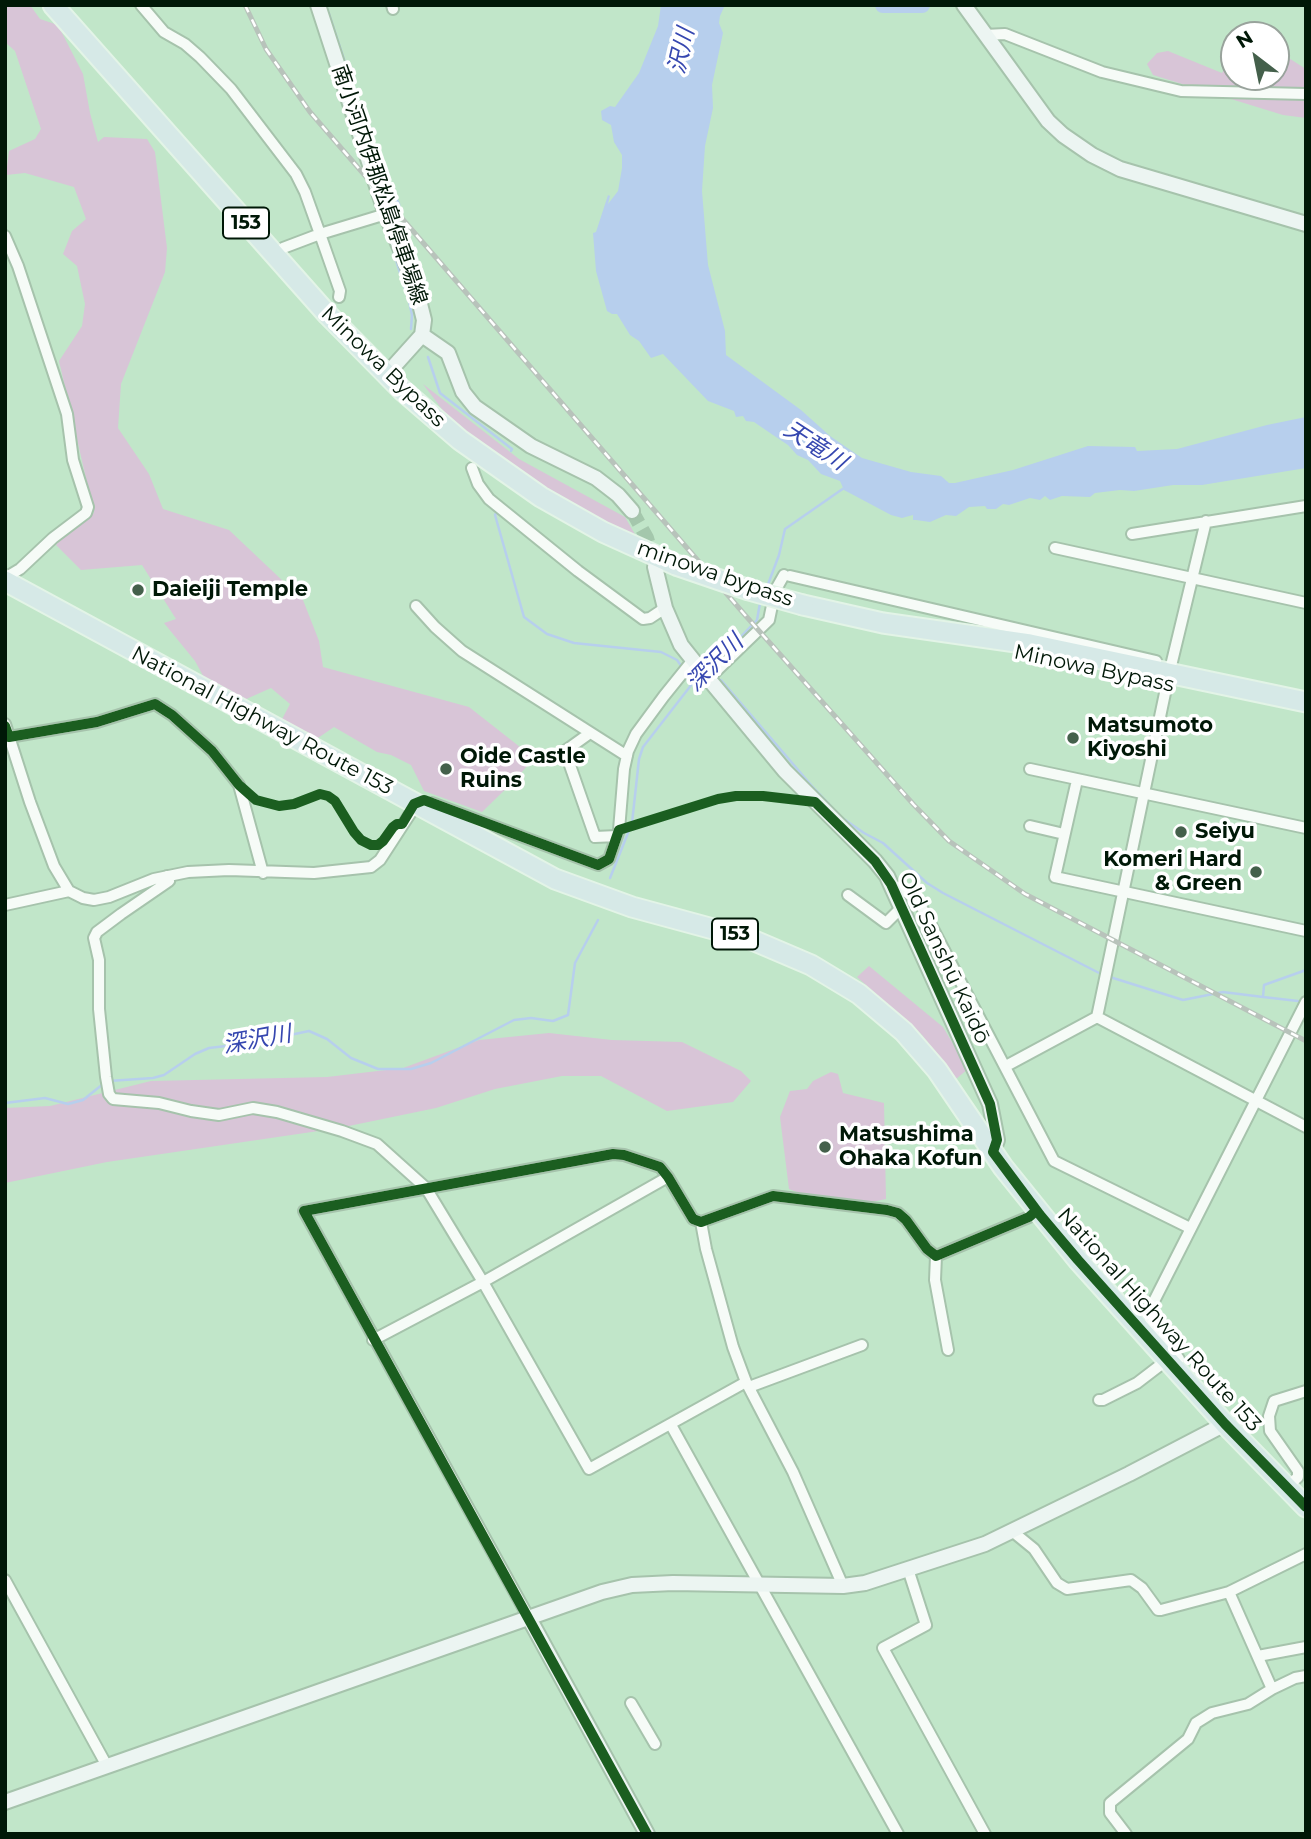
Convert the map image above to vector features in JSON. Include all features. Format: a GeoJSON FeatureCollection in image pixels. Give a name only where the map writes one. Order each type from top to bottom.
{"type":"FeatureCollection","features":[{"type":"Feature","properties":{"kind":"highway","name":"Minowa Bypass"},"geometry":{"type":"LineString","coordinates":[[53,5],[328,315],[390,370]]}},
{"type":"Feature","properties":{"kind":"highway","name":"Minowa Bypass"},"geometry":{"type":"LineString","coordinates":[[66,5],[390,370],[449,430]]}},
{"type":"Feature","properties":{"kind":"highway","name":"minowa bypass"},"geometry":{"type":"LineString","coordinates":[[449,430],[498,469],[603,532],[676,565],[803,605]]}},
{"type":"Feature","properties":{"kind":"highway","name":"National Highway Route 153"},"geometry":{"type":"LineString","coordinates":[[5,580],[565,884],[632,907],[750,939],[785,952],[837,979],[880,1010],[920,1048],[1036,1210],[1225,1424],[1306,1507]]}},
{"type":"Feature","properties":{"kind":"highway","name":"Minowa Bypass"},"geometry":{"type":"LineString","coordinates":[[803,605],[883,623],[888,628],[1169,674],[1306,702]]}},
{"type":"Feature","properties":{"kind":"highway","name":"Minowa Bypass"},"geometry":{"type":"LineString","coordinates":[[1169,674],[1306,713]]}},
{"type":"Feature","properties":{"kind":"street"},"geometry":{"type":"LineString","coordinates":[[141,5],[164,32],[185,44],[232,89],[296,174],[340,291],[339,297]]}},
{"type":"Feature","properties":{"kind":"street","name":"南小河内伊那松島停車場線"},"geometry":{"type":"LineString","coordinates":[[318,5],[386,214],[410,269],[424,320],[422,335],[448,354],[463,391],[475,407],[531,446],[596,478],[618,495],[632,511]]}},
{"type":"Feature","properties":{"kind":"street"},"geometry":{"type":"LineString","coordinates":[[964,5],[1048,121],[1063,135],[1093,155],[1121,169],[1306,224]]}},
{"type":"Feature","properties":{"kind":"street"},"geometry":{"type":"LineString","coordinates":[[985,35],[1006,34],[1102,72],[1181,91],[1306,94]]}},
{"type":"Feature","properties":{"kind":"street"},"geometry":{"type":"LineString","coordinates":[[284,248],[386,214]]}},
{"type":"Feature","properties":{"kind":"street"},"geometry":{"type":"LineString","coordinates":[[5,236],[18,266],[67,414],[73,460],[89,507],[86,513],[5,580]]}},
{"type":"Feature","properties":{"kind":"street"},"geometry":{"type":"LineString","coordinates":[[390,370],[422,335]]}},
{"type":"Feature","properties":{"kind":"street"},"geometry":{"type":"LineString","coordinates":[[472,468],[478,484],[489,499],[643,619],[650,618],[665,608]]}},
{"type":"Feature","properties":{"kind":"street"},"geometry":{"type":"LineString","coordinates":[[1132,534],[1306,506]]}},
{"type":"Feature","properties":{"kind":"street"},"geometry":{"type":"LineString","coordinates":[[1006,1066],[1097,1017],[1169,674],[1206,521]]}},
{"type":"Feature","properties":{"kind":"street"},"geometry":{"type":"LineString","coordinates":[[1055,548],[1306,604]]}},
{"type":"Feature","properties":{"kind":"street"},"geometry":{"type":"LineString","coordinates":[[655,568],[665,608],[681,645],[707,677],[769,620],[775,591],[787,576],[1169,674]]}},
{"type":"Feature","properties":{"kind":"street"},"geometry":{"type":"LineString","coordinates":[[416,606],[447,640],[462,652],[627,756]]}},
{"type":"Feature","properties":{"kind":"street"},"geometry":{"type":"LineString","coordinates":[[263,873],[239,785],[212,751],[172,715],[155,704],[97,722],[6,728],[54,866],[69,891],[83,898],[94,900],[109,897],[167,876],[188,872],[229,870],[263,873],[314,873],[371,867],[380,860],[414,804],[424,800],[598,864],[609,859],[618,833],[624,769],[636,734],[694,662]]}},
{"type":"Feature","properties":{"kind":"street","name":"Old Sanshū Kaidō"},"geometry":{"type":"LineString","coordinates":[[707,677],[785,771],[875,861],[891,884],[990,1104],[997,1140],[993,1152]]}},
{"type":"Feature","properties":{"kind":"street"},"geometry":{"type":"LineString","coordinates":[[590,733],[565,751],[595,837],[618,833]]}},
{"type":"Feature","properties":{"kind":"street"},"geometry":{"type":"LineString","coordinates":[[1030,769],[1306,828]]}},
{"type":"Feature","properties":{"kind":"street"},"geometry":{"type":"LineString","coordinates":[[1077,780],[1055,877],[1306,931]]}},
{"type":"Feature","properties":{"kind":"street"},"geometry":{"type":"LineString","coordinates":[[1030,826],[1064,834]]}},
{"type":"Feature","properties":{"kind":"street"},"geometry":{"type":"LineString","coordinates":[[167,876],[169,881],[97,932],[94,938],[99,960],[99,1009],[106,1077],[113,1099],[159,1103],[219,1115],[253,1108],[277,1112],[377,1144],[426,1188],[483,1282],[589,1469],[748,1385],[862,1345]]}},
{"type":"Feature","properties":{"kind":"street"},"geometry":{"type":"LineString","coordinates":[[891,884],[908,893],[920,904],[1054,1161],[1190,1228]]}},
{"type":"Feature","properties":{"kind":"street"},"geometry":{"type":"LineString","coordinates":[[5,905],[69,891]]}},
{"type":"Feature","properties":{"kind":"street"},"geometry":{"type":"LineString","coordinates":[[848,895],[886,923],[902,907]]}},
{"type":"Feature","properties":{"kind":"street"},"geometry":{"type":"LineString","coordinates":[[1099,1400],[1172,1365],[1182,1364],[1154,1327],[1149,1314],[1306,1002]]}},
{"type":"Feature","properties":{"kind":"street"},"geometry":{"type":"LineString","coordinates":[[1097,1017],[1306,1127]]}},
{"type":"Feature","properties":{"kind":"street"},"geometry":{"type":"LineString","coordinates":[[647,1834],[304,1211],[614,1154],[660,1167],[693,1219],[701,1222],[773,1196],[887,1210],[898,1213],[906,1220],[927,1249],[936,1256]]}},
{"type":"Feature","properties":{"kind":"street"},"geometry":{"type":"LineString","coordinates":[[373,1340],[483,1282],[668,1177]]}},
{"type":"Feature","properties":{"kind":"street"},"geometry":{"type":"LineString","coordinates":[[936,1256],[1028,1217],[1036,1210]]}},
{"type":"Feature","properties":{"kind":"street"},"geometry":{"type":"LineString","coordinates":[[701,1222],[730,1335],[748,1385],[793,1472],[843,1586]]}},
{"type":"Feature","properties":{"kind":"street"},"geometry":{"type":"LineString","coordinates":[[936,1256],[935,1280],[948,1350]]}},
{"type":"Feature","properties":{"kind":"street"},"geometry":{"type":"LineString","coordinates":[[1286,1488],[1298,1477],[1298,1471],[1270,1431],[1269,1416],[1274,1401],[1306,1391]]}},
{"type":"Feature","properties":{"kind":"street"},"geometry":{"type":"LineString","coordinates":[[671,1424],[898,1834]]}},
{"type":"Feature","properties":{"kind":"street"},"geometry":{"type":"LineString","coordinates":[[5,1802],[602,1592],[632,1585],[673,1583],[843,1586],[865,1583],[985,1544],[1225,1424]]}},
{"type":"Feature","properties":{"kind":"street"},"geometry":{"type":"LineString","coordinates":[[1012,1531],[1034,1549],[1057,1583],[1067,1589],[1131,1580],[1142,1588],[1161,1610],[1229,1592],[1306,1554]]}},
{"type":"Feature","properties":{"kind":"street"},"geometry":{"type":"LineString","coordinates":[[908,1569],[926,1625],[883,1648],[985,1834]]}},
{"type":"Feature","properties":{"kind":"street"},"geometry":{"type":"LineString","coordinates":[[5,1580],[107,1766]]}},
{"type":"Feature","properties":{"kind":"street"},"geometry":{"type":"LineString","coordinates":[[1229,1592],[1272,1689]]}},
{"type":"Feature","properties":{"kind":"street"},"geometry":{"type":"LineString","coordinates":[[1258,1656],[1306,1647]]}},
{"type":"Feature","properties":{"kind":"street"},"geometry":{"type":"LineString","coordinates":[[1126,1834],[1110,1813],[1110,1803],[1188,1739],[1196,1723],[1213,1713],[1248,1704],[1272,1689],[1306,1676]]}},
{"type":"Feature","properties":{"kind":"street"},"geometry":{"type":"LineString","coordinates":[[631,1703],[655,1744]]}},
{"type":"Feature","properties":{"kind":"shaded area"},"geometry":{"type":"Polygon","coordinates":[[[5,5],[30,5],[40,19],[58,25],[83,74],[98,142],[104,137],[147,139],[155,152],[167,248],[165,272],[121,384],[118,428],[149,474],[163,509],[229,530],[303,600],[319,641],[323,667],[469,707],[534,758],[482,812],[424,791],[411,765],[391,755],[377,752],[334,727],[315,740],[280,723],[290,704],[271,688],[244,700],[207,683],[195,661],[164,623],[176,619],[142,565],[81,570],[56,545],[64,533],[94,513],[59,361],[82,326],[85,304],[77,266],[63,254],[72,231],[86,219],[74,187],[25,173],[6,175],[9,151],[35,139],[41,129],[15,51],[5,42],[5,5]]]}},
{"type":"Feature","properties":{"kind":"shaded area"},"geometry":{"type":"Polygon","coordinates":[[[1168,51],[1220,72],[1220,91],[1290,91],[1290,59],[1306,69],[1306,118],[1283,115],[1153,75],[1147,64],[1157,53],[1168,51]]]}},
{"type":"Feature","properties":{"kind":"shaded area"},"geometry":{"type":"Polygon","coordinates":[[[423,384],[519,459],[625,517],[640,543],[570,508],[460,433],[423,384]]]}},
{"type":"Feature","properties":{"kind":"shaded area"},"geometry":{"type":"Polygon","coordinates":[[[869,966],[943,1027],[968,1069],[956,1079],[922,1035],[857,977],[869,966]]]}},
{"type":"Feature","properties":{"kind":"shaded area"},"geometry":{"type":"Polygon","coordinates":[[[549,1033],[612,1040],[682,1042],[741,1071],[751,1081],[733,1102],[667,1111],[601,1076],[562,1076],[495,1089],[436,1108],[339,1128],[107,1162],[5,1183],[5,1108],[50,1106],[151,1081],[327,1077],[403,1068],[479,1040],[549,1033]]]}},
{"type":"Feature","properties":{"kind":"shaded area"},"geometry":{"type":"Polygon","coordinates":[[[831,1072],[838,1074],[843,1093],[884,1103],[886,1199],[867,1203],[799,1193],[789,1189],[780,1117],[790,1091],[807,1089],[813,1081],[831,1072]]]}},
{"type":"Feature","properties":{"kind":"water","name":"天竜川"},"geometry":{"type":"Polygon","coordinates":[[[661,5],[725,5],[719,23],[723,33],[712,85],[713,108],[705,146],[702,191],[708,265],[725,331],[726,355],[801,410],[830,436],[862,458],[911,472],[941,476],[949,483],[955,483],[1013,470],[1088,446],[1135,447],[1137,451],[1177,449],[1306,417],[1306,468],[1202,485],[1120,490],[1095,493],[1090,497],[1062,496],[1050,500],[1045,496],[1040,500],[1030,498],[1009,505],[1003,504],[996,509],[987,509],[985,506],[969,507],[956,516],[946,515],[930,522],[913,520],[913,515],[902,518],[891,515],[844,490],[840,481],[821,474],[808,460],[797,455],[788,445],[754,422],[746,421],[743,416],[736,417],[734,411],[708,401],[663,354],[651,358],[639,341],[630,335],[617,314],[607,311],[596,271],[593,233],[596,232],[608,195],[608,204],[618,191],[622,168],[622,155],[614,142],[611,125],[602,120],[601,111],[610,106],[615,107],[639,73],[658,26],[661,5]]]}},
{"type":"Feature","properties":{"kind":"waterway"},"geometry":{"type":"LineString","coordinates":[[326,5],[382,175],[399,204],[399,209],[392,216]]}},
{"type":"Feature","properties":{"kind":"waterway","name":"沢川"},"geometry":{"type":"LineString","coordinates":[[883,5],[922,5]]}},
{"type":"Feature","properties":{"kind":"waterway"},"geometry":{"type":"LineString","coordinates":[[390,241],[409,301],[411,329]]}},
{"type":"Feature","properties":{"kind":"waterway"},"geometry":{"type":"LineString","coordinates":[[428,357],[440,393],[512,449],[511,451]]}},
{"type":"Feature","properties":{"kind":"waterway","name":"深沢川"},"geometry":{"type":"LineString","coordinates":[[767,587],[785,529],[844,488]]}},
{"type":"Feature","properties":{"kind":"waterway"},"geometry":{"type":"LineString","coordinates":[[497,512],[495,515],[524,617],[547,634],[574,643],[661,652],[677,660],[682,667]]}},
{"type":"Feature","properties":{"kind":"waterway","name":"深沢川"},"geometry":{"type":"LineString","coordinates":[[705,667],[726,652],[757,620],[760,603]]}},
{"type":"Feature","properties":{"kind":"waterway","name":"深沢川"},"geometry":{"type":"LineString","coordinates":[[610,878],[632,823],[639,759],[643,747],[699,675]]}},
{"type":"Feature","properties":{"kind":"waterway"},"geometry":{"type":"LineString","coordinates":[[721,680],[841,817],[883,843],[927,883],[943,893],[1103,975]]}},
{"type":"Feature","properties":{"kind":"waterway","name":"深沢川"},"geometry":{"type":"LineString","coordinates":[[109,1081],[153,1078],[164,1075],[209,1048],[252,1043],[309,1031],[327,1039],[351,1058],[378,1069],[411,1069],[431,1063],[514,1020],[531,1018],[553,1021],[568,1015],[575,963],[598,920]]}},
{"type":"Feature","properties":{"kind":"waterway"},"geometry":{"type":"LineString","coordinates":[[1110,977],[1183,1000],[1223,992],[1263,997],[1264,985],[1306,970]]}},
{"type":"Feature","properties":{"kind":"waterway"},"geometry":{"type":"LineString","coordinates":[[1263,997],[1298,1001]]}},
{"type":"Feature","properties":{"kind":"waterway","name":"深沢川"},"geometry":{"type":"LineString","coordinates":[[5,1103],[45,1098],[68,1104],[83,1100],[103,1084]]}},
{"type":"Feature","properties":{"kind":"tunnel"},"geometry":{"type":"LineString","coordinates":[[632,511],[647,538],[653,558]]}},
{"type":"Feature","properties":{"kind":"railway"},"geometry":{"type":"LineString","coordinates":[[245,5],[266,49],[310,112],[745,615],[949,841],[1025,894],[1306,1041]]}},
{"type":"Feature","properties":{"kind":"cycle path"},"geometry":{"type":"LineString","coordinates":[[5,726],[9,737],[97,722],[155,704],[172,715],[212,751],[239,785],[256,800],[279,806],[294,804],[320,794],[328,796],[335,801],[361,840],[371,845],[378,845],[383,841],[393,827],[402,824],[414,804],[424,800],[598,865],[609,859],[619,830],[718,799],[763,796],[815,802],[875,861],[891,884],[990,1104],[997,1140],[993,1152],[1078,1260],[1225,1424],[1306,1507]]}},
{"type":"Feature","properties":{"kind":"cycle path"},"geometry":{"type":"LineString","coordinates":[[647,1834],[304,1211],[613,1154],[660,1167],[693,1219],[701,1222],[773,1196],[887,1210],[898,1213],[906,1220],[927,1249],[936,1256],[1029,1217],[1036,1211]]}},
{"type":"Feature","properties":{"kind":"place","name":"Daieiji Temple"},"geometry":{"type":"Point","coordinates":[138,590]}},
{"type":"Feature","properties":{"kind":"place","name":"Matsumoto Kiyoshi"},"geometry":{"type":"Point","coordinates":[1073,738]}},
{"type":"Feature","properties":{"kind":"place","name":"Oide Castle Ruins"},"geometry":{"type":"Point","coordinates":[446,769]}},
{"type":"Feature","properties":{"kind":"place","name":"Seiyu"},"geometry":{"type":"Point","coordinates":[1181,832]}},
{"type":"Feature","properties":{"kind":"place","name":"Komeri Hard & Green"},"geometry":{"type":"Point","coordinates":[1256,872]}},
{"type":"Feature","properties":{"kind":"place","name":"Matsushima Ohaka Kofun"},"geometry":{"type":"Point","coordinates":[825,1147]}}]}
